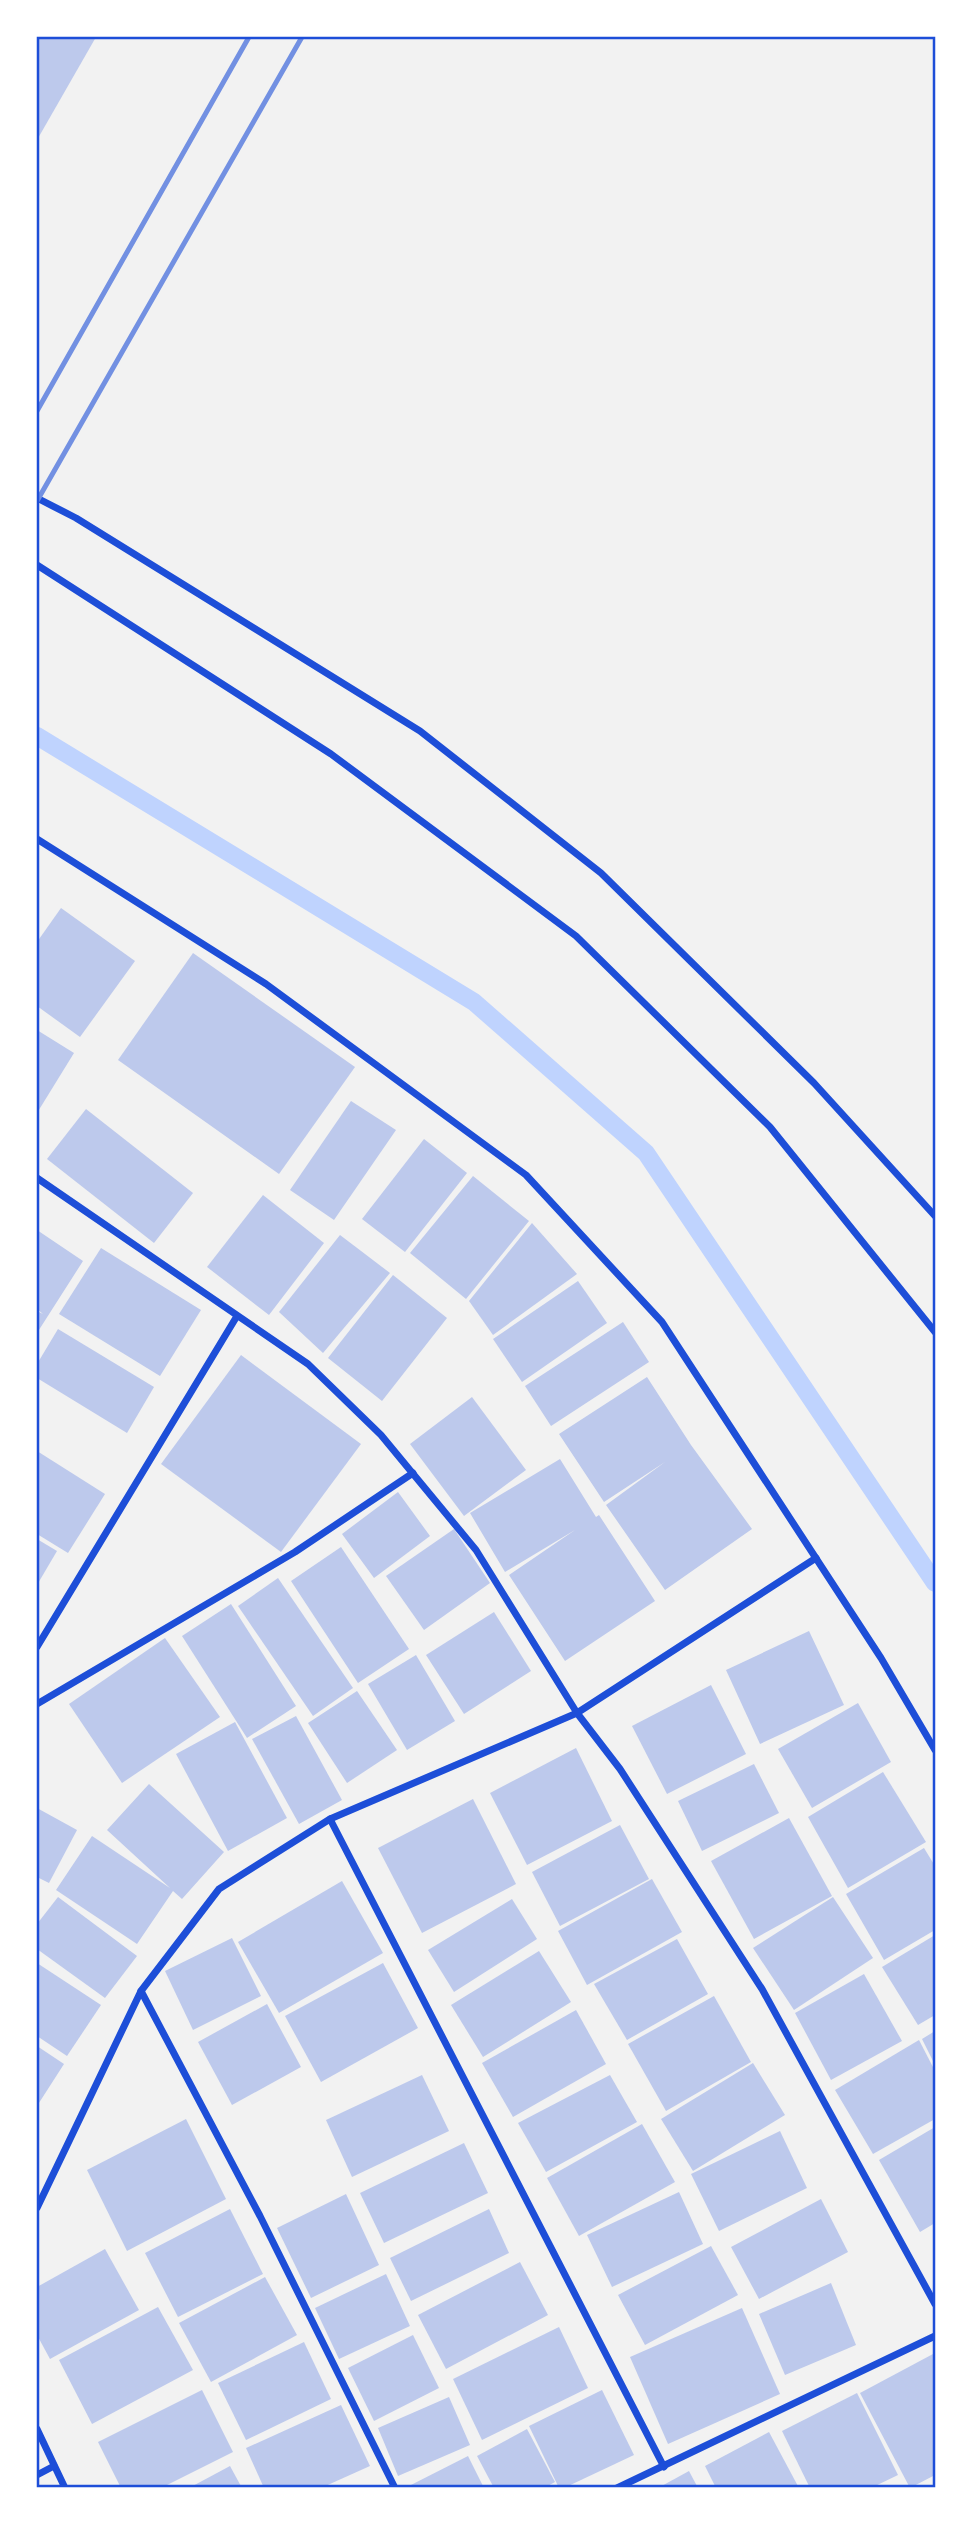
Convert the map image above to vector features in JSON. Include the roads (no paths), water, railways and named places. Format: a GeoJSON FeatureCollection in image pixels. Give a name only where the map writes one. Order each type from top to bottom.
{"type":"FeatureCollection","features":[{"type":"Feature","properties":{"kind":"street"},"geometry":{"type":"LineString","coordinates":[[37,498],[76,518],[420,731],[600,873],[814,1083],[935,1216]]}},
{"type":"Feature","properties":{"kind":"street"},"geometry":{"type":"LineString","coordinates":[[39,567],[331,754],[576,936],[770,1127],[935,1332]]}},
{"type":"Feature","properties":{"kind":"street"},"geometry":{"type":"LineString","coordinates":[[37,839],[266,984],[526,1175],[662,1322],[881,1658],[935,1750]]}},
{"type":"Feature","properties":{"kind":"street"},"geometry":{"type":"LineString","coordinates":[[37,1178],[308,1364],[382,1435],[476,1550],[577,1713],[620,1769],[762,1989],[935,2304]]}},
{"type":"Feature","properties":{"kind":"street"},"geometry":{"type":"LineString","coordinates":[[37,1647],[237,1316]]}},
{"type":"Feature","properties":{"kind":"street"},"geometry":{"type":"LineString","coordinates":[[37,1704],[295,1552],[413,1473]]}},
{"type":"Feature","properties":{"kind":"street"},"geometry":{"type":"LineString","coordinates":[[37,2208],[141,1991],[219,1889],[330,1819],[577,1713],[816,1558]]}},
{"type":"Feature","properties":{"kind":"street"},"geometry":{"type":"LineString","coordinates":[[330,1819],[664,2467]]}},
{"type":"Feature","properties":{"kind":"street"},"geometry":{"type":"LineString","coordinates":[[141,1991],[260,2216],[395,2488]]}},
{"type":"Feature","properties":{"kind":"street"},"geometry":{"type":"LineString","coordinates":[[617,2488],[935,2336]]}},
{"type":"Feature","properties":{"kind":"street"},"geometry":{"type":"LineString","coordinates":[[37,2429],[65,2488]]}},
{"type":"Feature","properties":{"kind":"street"},"geometry":{"type":"LineString","coordinates":[[37,2475],[54,2466]]}},
{"type":"Feature","properties":{"kind":"waterway"},"geometry":{"type":"LineString","coordinates":[[37,736],[474,1002],[646,1153],[935,1583]]}},
{"type":"Feature","properties":{"kind":"railway"},"geometry":{"type":"LineString","coordinates":[[37,411],[249,37]]}},
{"type":"Feature","properties":{"kind":"railway"},"geometry":{"type":"LineString","coordinates":[[37,501],[302,37]]}}]}
